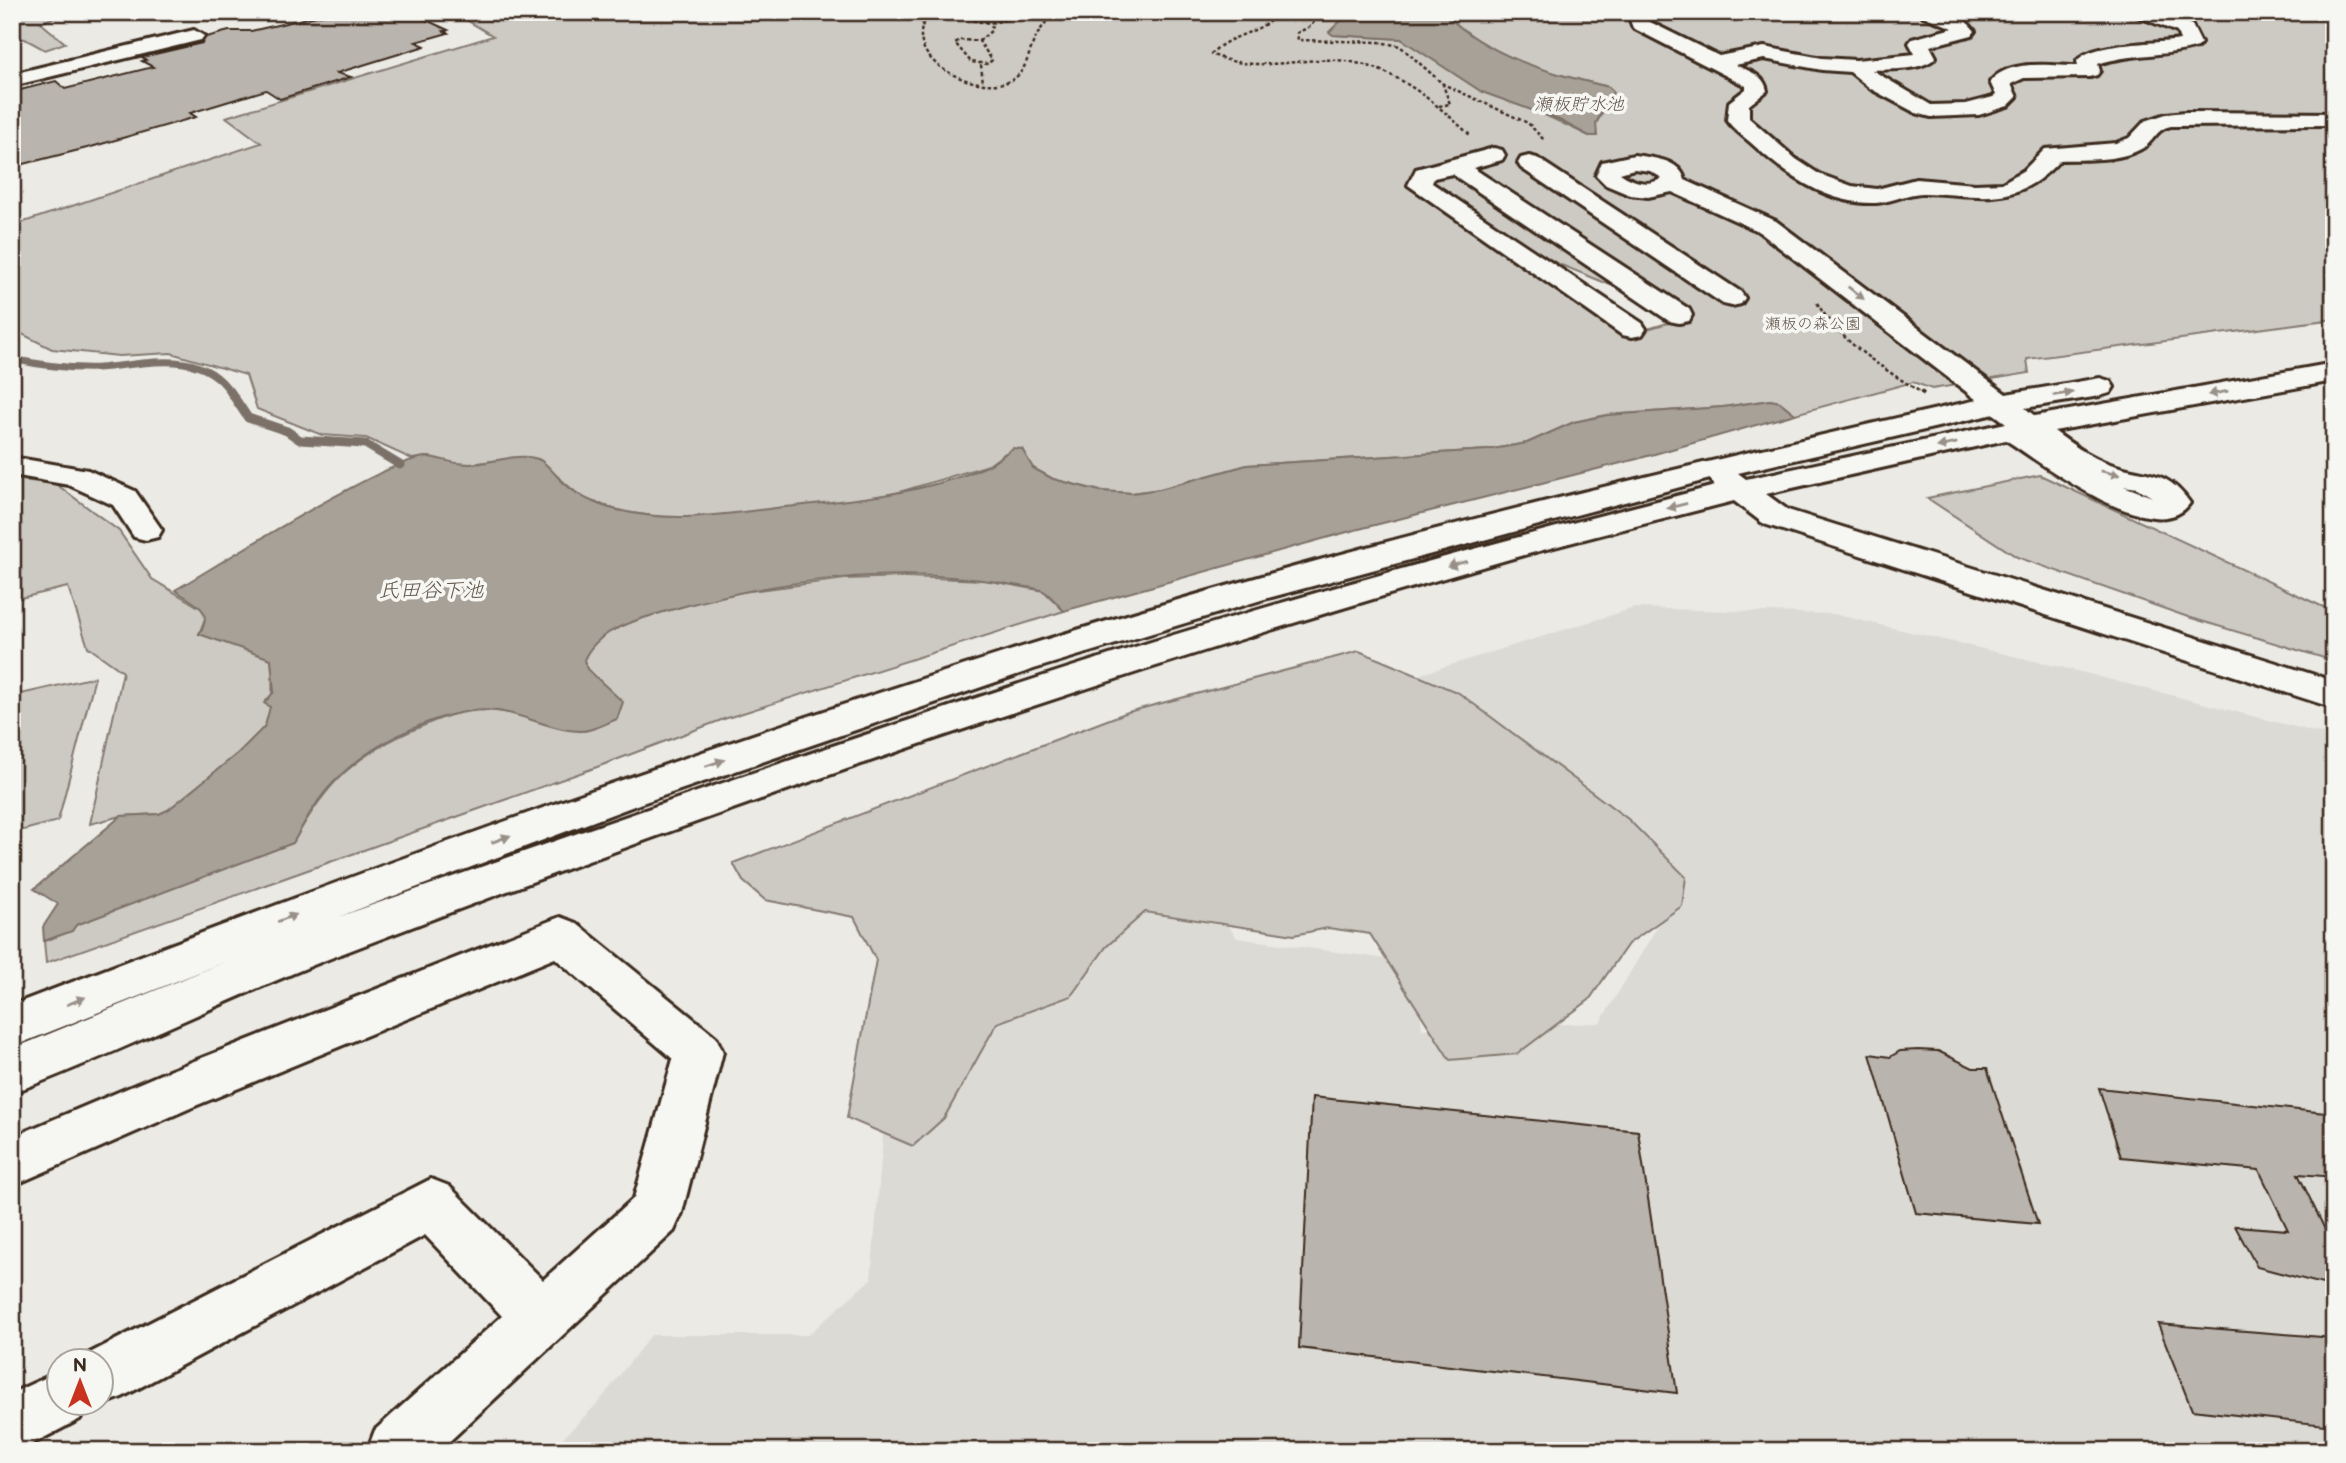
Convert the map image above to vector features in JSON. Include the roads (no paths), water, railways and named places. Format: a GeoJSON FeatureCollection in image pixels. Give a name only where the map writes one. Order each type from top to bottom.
{"type":"FeatureCollection","features":[{"type":"Feature","properties":{"kind":"street"},"geometry":{"type":"LineString","coordinates":[[1636,12],[1640,24],[1756,83],[1757,91],[1739,102],[1738,120],[1796,169],[1820,183],[1853,194],[1887,195],[1899,188],[1919,185],[1981,190],[2008,189],[2045,164],[2053,154],[2113,150],[2131,145],[2143,138],[2150,127],[2163,121],[2185,118],[2334,119]]}},
{"type":"Feature","properties":{"kind":"street"},"geometry":{"type":"LineString","coordinates":[[1719,62],[1764,53],[1822,64],[1856,66],[1917,61],[1926,57],[1920,43],[1965,31],[1959,24],[1930,12]]}},
{"type":"Feature","properties":{"kind":"street"},"geometry":{"type":"LineString","coordinates":[[1856,66],[1866,78],[1922,108],[1937,112],[1978,108],[2000,103],[2007,97],[2000,82],[2021,72],[2090,71],[2087,61],[2107,54],[2179,47],[2191,43],[2185,29],[2144,12]]}},
{"type":"Feature","properties":{"kind":"street"},"geometry":{"type":"LineString","coordinates":[[12,80],[194,36]]}},
{"type":"Feature","properties":{"kind":"street"},"geometry":{"type":"LineString","coordinates":[[1472,136],[1494,155]]}},
{"type":"Feature","properties":{"kind":"street"},"geometry":{"type":"LineString","coordinates":[[1632,329],[1420,185],[1424,174],[1494,155],[1529,163],[1589,169],[1627,187],[1665,186],[1762,240],[2003,421],[2334,372]]}},
{"type":"Feature","properties":{"kind":"street"},"geometry":{"type":"LineString","coordinates":[[1529,163],[1732,298]]}},
{"type":"Feature","properties":{"kind":"street"},"geometry":{"type":"LineString","coordinates":[[1454,165],[1679,315]]}},
{"type":"Feature","properties":{"kind":"street"},"geometry":{"type":"LineString","coordinates":[[12,1026],[282,920],[628,792],[1021,660],[1256,590],[1532,514],[1726,479],[2334,350]]}},
{"type":"Feature","properties":{"kind":"street"},"geometry":{"type":"LineString","coordinates":[[12,466],[76,477],[124,498],[146,530]]}},
{"type":"Feature","properties":{"kind":"street"},"geometry":{"type":"LineString","coordinates":[[1726,479],[1776,517],[2334,695]]}},
{"type":"Feature","properties":{"kind":"street"},"geometry":{"type":"LineString","coordinates":[[12,1071],[322,942],[690,809],[1036,692],[1504,550],[1726,479]]}},
{"type":"Feature","properties":{"kind":"street"},"geometry":{"type":"LineString","coordinates":[[12,1162],[178,1090],[560,936],[699,1052],[656,1213],[396,1451]]}},
{"type":"Feature","properties":{"kind":"street"},"geometry":{"type":"LineString","coordinates":[[116,1370],[431,1204],[541,1317]]}},
{"type":"Feature","properties":{"kind":"street"},"geometry":{"type":"LineString","coordinates":[[12,1424],[46,1406]]}},
{"type":"Feature","properties":{"kind":"water","name":"瀬板貯水池"},"geometry":{"type":"Polygon","coordinates":[[[1350,12],[1443,12],[1461,28],[1500,52],[1542,69],[1609,87],[1613,92],[1596,123],[1597,136],[1589,136],[1559,120],[1482,92],[1401,39],[1333,35],[1329,32],[1350,12]]]}},
{"type":"Feature","properties":{"kind":"water","name":"氏田谷下池"},"geometry":{"type":"Polygon","coordinates":[[[1770,400],[1780,402],[1795,414],[1637,459],[1351,531],[1064,611],[1045,592],[1034,588],[971,579],[884,576],[839,578],[751,590],[643,618],[608,633],[590,649],[584,660],[587,669],[623,702],[617,719],[586,731],[560,728],[498,711],[455,714],[432,721],[388,741],[350,767],[323,795],[293,843],[76,925],[72,931],[44,941],[43,927],[58,904],[34,889],[121,816],[159,814],[168,810],[238,753],[265,726],[270,707],[264,703],[274,692],[271,659],[199,634],[204,625],[204,613],[195,603],[175,590],[344,492],[409,461],[428,457],[469,464],[530,457],[542,461],[579,495],[602,506],[647,515],[686,517],[836,502],[913,489],[963,476],[987,466],[1013,448],[1022,449],[1033,468],[1053,479],[1100,491],[1132,493],[1160,489],[1247,465],[1487,450],[1527,443],[1574,422],[1607,415],[1723,407],[1770,400]]]}},
{"type":"Feature","properties":{"kind":"waterway"},"geometry":{"type":"LineString","coordinates":[[12,359],[87,368],[152,362],[188,364],[219,378],[231,393]]}},
{"type":"Feature","properties":{"kind":"waterway"},"geometry":{"type":"LineString","coordinates":[[230,391],[248,418],[287,431],[300,440],[365,444],[400,465]]}},
{"type":"Feature","properties":{"kind":"park label","name":"瀬板の森公園"},"geometry":{"type":"Point","coordinates":[1813,323]}}]}
